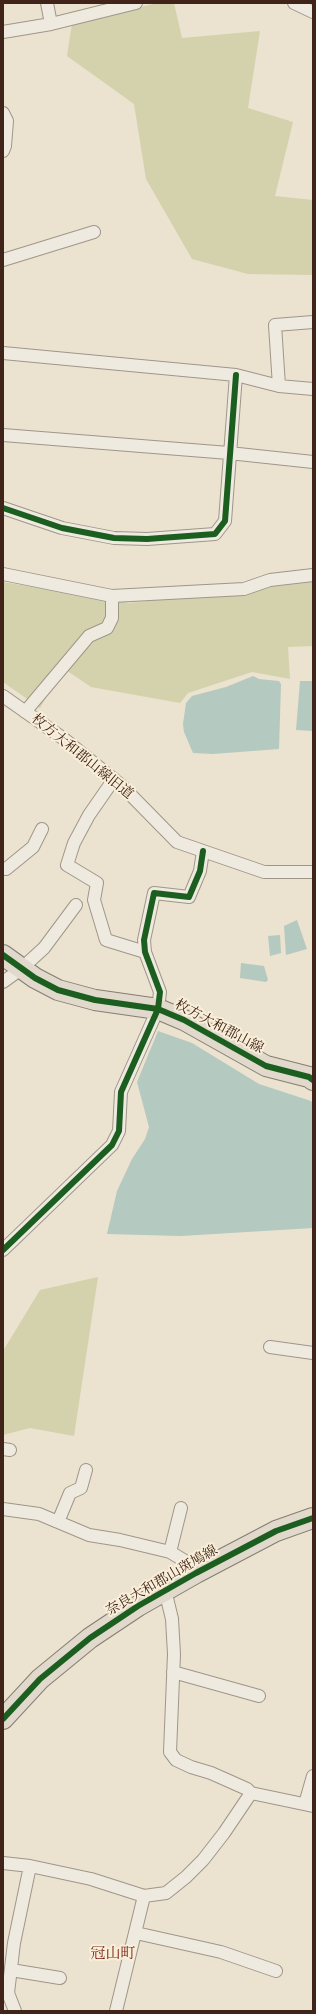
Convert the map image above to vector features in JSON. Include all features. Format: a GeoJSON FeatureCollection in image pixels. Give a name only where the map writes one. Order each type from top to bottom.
{"type":"FeatureCollection","features":[{"type":"Feature","properties":{"kind":"main road","name":"枚方大和郡山線"},"geometry":{"type":"LineString","coordinates":[[3,955],[21,969],[58,990],[95,1000],[158,1009],[184,1020],[266,1066],[309,1077],[313,1080]]}},
{"type":"Feature","properties":{"kind":"main road","name":"奈良大和郡山斑鳩線"},"geometry":{"type":"LineString","coordinates":[[3,1719],[40,1679],[90,1638],[138,1606],[196,1573],[276,1532],[313,1518]]}},
{"type":"Feature","properties":{"kind":"street"},"geometry":{"type":"LineString","coordinates":[[47,3],[51,24]]}},
{"type":"Feature","properties":{"kind":"street"},"geometry":{"type":"LineString","coordinates":[[3,32],[51,24],[132,3]]}},
{"type":"Feature","properties":{"kind":"street"},"geometry":{"type":"LineString","coordinates":[[294,3],[313,12]]}},
{"type":"Feature","properties":{"kind":"street"},"geometry":{"type":"LineString","coordinates":[[3,114],[7,121],[5,146],[3,151]]}},
{"type":"Feature","properties":{"kind":"street"},"geometry":{"type":"LineString","coordinates":[[3,260],[94,232]]}},
{"type":"Feature","properties":{"kind":"street"},"geometry":{"type":"LineString","coordinates":[[279,386],[275,325],[313,322]]}},
{"type":"Feature","properties":{"kind":"street"},"geometry":{"type":"LineString","coordinates":[[3,353],[236,375],[279,386],[313,389]]}},
{"type":"Feature","properties":{"kind":"street"},"geometry":{"type":"LineString","coordinates":[[3,508],[62,528],[114,538],[147,539],[215,534],[224,521],[236,375]]}},
{"type":"Feature","properties":{"kind":"street"},"geometry":{"type":"LineString","coordinates":[[3,435],[230,453],[313,462]]}},
{"type":"Feature","properties":{"kind":"street"},"geometry":{"type":"LineString","coordinates":[[3,574],[112,596],[244,589],[270,580],[313,575]]}},
{"type":"Feature","properties":{"kind":"street"},"geometry":{"type":"LineString","coordinates":[[25,712],[89,636],[107,628],[112,618],[112,596]]}},
{"type":"Feature","properties":{"kind":"street","name":"枚方大和郡山線旧道"},"geometry":{"type":"LineString","coordinates":[[3,696],[64,739],[114,780],[177,842],[264,872],[313,872]]}},
{"type":"Feature","properties":{"kind":"street"},"geometry":{"type":"LineString","coordinates":[[114,780],[89,815],[74,843],[67,865],[97,883],[94,900],[106,940],[145,952]]}},
{"type":"Feature","properties":{"kind":"street"},"geometry":{"type":"LineString","coordinates":[[3,868],[6,869],[33,847],[42,829]]}},
{"type":"Feature","properties":{"kind":"street"},"geometry":{"type":"LineString","coordinates":[[3,1250],[112,1145],[119,1131],[121,1092],[158,1009],[160,992],[145,952],[144,940],[154,893],[189,897],[200,871],[203,851]]}},
{"type":"Feature","properties":{"kind":"street"},"geometry":{"type":"LineString","coordinates":[[3,982],[21,969],[44,948],[76,906]]}},
{"type":"Feature","properties":{"kind":"street"},"geometry":{"type":"LineString","coordinates":[[270,1347],[313,1352]]}},
{"type":"Feature","properties":{"kind":"street"},"geometry":{"type":"LineString","coordinates":[[58,1522],[70,1493],[81,1488],[86,1470]]}},
{"type":"Feature","properties":{"kind":"street"},"geometry":{"type":"LineString","coordinates":[[170,1552],[181,1508]]}},
{"type":"Feature","properties":{"kind":"street"},"geometry":{"type":"LineString","coordinates":[[3,1509],[39,1514],[89,1535],[120,1540],[170,1552],[185,1561],[196,1573]]}},
{"type":"Feature","properties":{"kind":"street"},"geometry":{"type":"LineString","coordinates":[[165,1590],[172,1619],[173,1672],[170,1752],[176,1760],[191,1767],[211,1773],[247,1789],[251,1793],[309,1805],[313,1776]]}},
{"type":"Feature","properties":{"kind":"street"},"geometry":{"type":"LineString","coordinates":[[173,1672],[259,1696]]}},
{"type":"Feature","properties":{"kind":"street"},"geometry":{"type":"LineString","coordinates":[[3,1863],[30,1866],[91,1879],[144,1896],[166,1893],[186,1877],[203,1860],[224,1833],[251,1793]]}},
{"type":"Feature","properties":{"kind":"street"},"geometry":{"type":"LineString","coordinates":[[15,2011],[8,1993],[11,1970],[9,1941],[30,1866]]}},
{"type":"Feature","properties":{"kind":"street"},"geometry":{"type":"LineString","coordinates":[[116,2011],[144,1896]]}},
{"type":"Feature","properties":{"kind":"street"},"geometry":{"type":"LineString","coordinates":[[136,1933],[222,1952],[276,1971]]}},
{"type":"Feature","properties":{"kind":"street"},"geometry":{"type":"LineString","coordinates":[[11,1970],[60,1978]]}},
{"type":"Feature","properties":{"kind":"green space"},"geometry":{"type":"Polygon","coordinates":[[[157,3],[174,3],[182,38],[260,31],[248,108],[293,122],[275,196],[313,200],[313,275],[248,274],[192,259],[146,179],[134,104],[67,56],[72,24],[157,3]]]}},
{"type":"Feature","properties":{"kind":"green space"},"geometry":{"type":"Polygon","coordinates":[[[3,582],[129,603],[313,582],[313,646],[288,647],[290,679],[252,672],[188,693],[180,703],[91,687],[63,668],[40,708],[3,682],[3,582]]]}},
{"type":"Feature","properties":{"kind":"green space"},"geometry":{"type":"Polygon","coordinates":[[[98,1277],[74,1436],[30,1428],[3,1435],[3,1351],[40,1290],[98,1277]]]}},
{"type":"Feature","properties":{"kind":"shaded area"},"geometry":{"type":"Polygon","coordinates":[[[253,676],[259,679],[279,681],[281,684],[279,749],[213,754],[193,753],[184,732],[183,724],[186,703],[192,696],[226,687],[253,676]]]}},
{"type":"Feature","properties":{"kind":"shaded area"},"geometry":{"type":"Polygon","coordinates":[[[300,681],[313,681],[313,731],[296,730],[300,681]]]}},
{"type":"Feature","properties":{"kind":"shaded area"},"geometry":{"type":"Polygon","coordinates":[[[297,920],[307,949],[286,955],[284,926],[297,920]]]}},
{"type":"Feature","properties":{"kind":"shaded area"},"geometry":{"type":"Polygon","coordinates":[[[280,935],[281,953],[270,956],[268,936],[280,935]]]}},
{"type":"Feature","properties":{"kind":"shaded area"},"geometry":{"type":"Polygon","coordinates":[[[241,963],[264,966],[268,980],[266,982],[240,978],[241,963]]]}},
{"type":"Feature","properties":{"kind":"shaded area"},"geometry":{"type":"Polygon","coordinates":[[[158,1031],[192,1043],[259,1084],[311,1101],[313,1104],[313,1228],[181,1236],[107,1234],[117,1191],[132,1159],[145,1139],[149,1127],[137,1082],[158,1031]]]}},
{"type":"Feature","properties":{"kind":"cycle path"},"geometry":{"type":"LineString","coordinates":[[3,508],[62,528],[114,538],[147,539],[215,534],[225,521],[236,375]]}},
{"type":"Feature","properties":{"kind":"cycle path"},"geometry":{"type":"LineString","coordinates":[[3,1250],[112,1145],[119,1131],[121,1092],[158,1009],[160,992],[145,952],[144,940],[154,893],[189,897],[200,871],[203,851]]}},
{"type":"Feature","properties":{"kind":"cycle path"},"geometry":{"type":"LineString","coordinates":[[3,955],[35,978],[58,990],[95,1000],[158,1009],[184,1020],[266,1066],[309,1077],[313,1080]]}},
{"type":"Feature","properties":{"kind":"cycle path"},"geometry":{"type":"LineString","coordinates":[[3,1719],[40,1679],[90,1638],[138,1606],[196,1573],[276,1531],[313,1518]]}},
{"type":"Feature","properties":{"kind":"district","name":"冠山町"},"geometry":{"type":"Point","coordinates":[113,1954]}}]}
